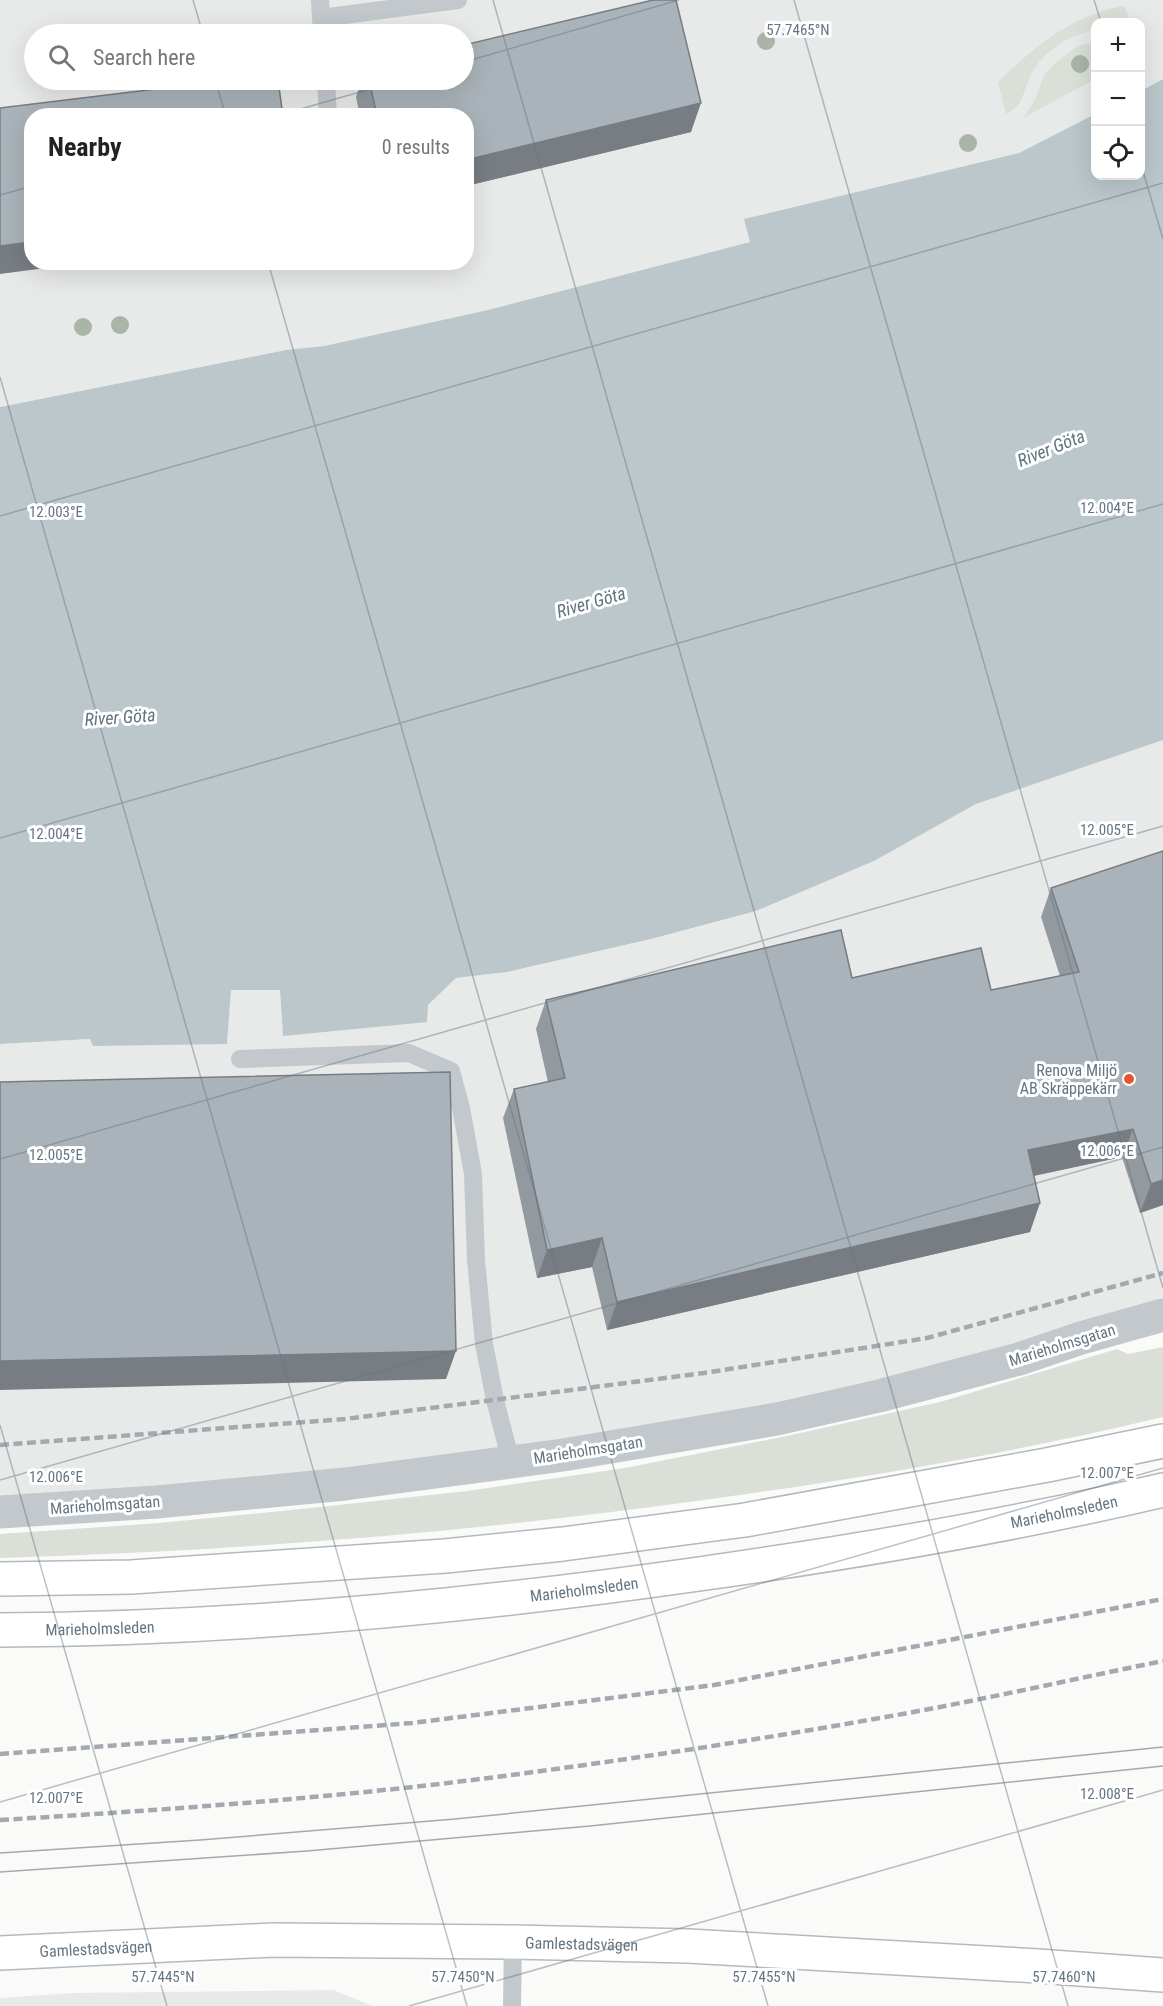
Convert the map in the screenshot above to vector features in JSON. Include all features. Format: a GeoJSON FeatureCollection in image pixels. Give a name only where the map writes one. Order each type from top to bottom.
{"type":"FeatureCollection","features":[{"type":"Feature","properties":{"kind":"main road"},"geometry":{"type":"LineString","coordinates":[[0,1579],[143,1576],[445,1556],[574,1542],[745,1520],[1035,1468],[1163,1441]]}},
{"type":"Feature","properties":{"kind":"main road","name":"Marieholmsleden"},"geometry":{"type":"LineString","coordinates":[[0,1630],[92,1629],[275,1620],[467,1604],[579,1591],[823,1556],[1007,1523],[1163,1490]]}},
{"type":"Feature","properties":{"kind":"main road","name":"Gamlestadsvägen"},"geometry":{"type":"LineString","coordinates":[[0,1953],[273,1940],[513,1942],[688,1946],[1038,1966],[1163,1976]]}},
{"type":"Feature","properties":{"kind":"street","name":"Marieholmsgatan"},"geometry":{"type":"LineString","coordinates":[[0,1512],[157,1502],[333,1485],[563,1455],[777,1419],[879,1396],[1019,1359],[1081,1338],[1163,1315]]}},
{"type":"Feature","properties":{"kind":"lane"},"geometry":{"type":"LineString","coordinates":[[320,0],[322,24]]}},
{"type":"Feature","properties":{"kind":"lane"},"geometry":{"type":"LineString","coordinates":[[333,24],[459,0]]}},
{"type":"Feature","properties":{"kind":"lane"},"geometry":{"type":"LineString","coordinates":[[327,90],[328,108]]}},
{"type":"Feature","properties":{"kind":"lane"},"geometry":{"type":"LineString","coordinates":[[240,1059],[409,1053],[450,1071],[461,1108],[473,1174],[476,1260],[484,1344],[511,1462]]}},
{"type":"Feature","properties":{"kind":"lane"},"geometry":{"type":"LineString","coordinates":[[512,2006],[513,1942]]}},
{"type":"Feature","properties":{"kind":"shaded area"},"geometry":{"type":"Polygon","coordinates":[[[0,0],[1163,0],[1163,79],[1145,89],[1145,18],[1091,18],[1091,116],[1019,153],[745,219],[750,242],[488,310],[324,346],[286,350],[0,407],[0,0]]]}},
{"type":"Feature","properties":{"kind":"shaded area"},"geometry":{"type":"Polygon","coordinates":[[[1124,6],[1129,18],[1091,18],[1091,31],[1065,41],[1040,61],[1029,79],[1019,104],[1006,114],[998,82],[1055,34],[1071,24],[1105,10],[1124,6]]]}},
{"type":"Feature","properties":{"kind":"shaded area"},"geometry":{"type":"Polygon","coordinates":[[[1091,43],[1091,81],[1023,118],[1035,100],[1044,75],[1055,63],[1078,46],[1091,43]]]}},
{"type":"Feature","properties":{"kind":"shaded area"},"geometry":{"type":"Polygon","coordinates":[[[1163,740],[1163,1304],[775,1409],[345,1473],[0,1502],[0,1044],[91,1039],[227,1043],[231,990],[280,990],[283,1035],[428,1005],[456,978],[507,972],[651,939],[756,911],[874,861],[976,804],[1163,740]]]}},
{"type":"Feature","properties":{"kind":"shaded area"},"geometry":{"type":"Polygon","coordinates":[[[1163,1347],[1163,1417],[938,1464],[622,1511],[445,1530],[267,1545],[0,1558],[0,1534],[159,1523],[311,1508],[467,1491],[625,1468],[782,1437],[940,1402],[1117,1349],[1128,1354],[1163,1347]]]}},
{"type":"Feature","properties":{"kind":"shaded area"},"geometry":{"type":"Polygon","coordinates":[[[333,1990],[373,2006],[0,2006],[0,1998],[73,1993],[333,1990]]]}},
{"type":"Feature","properties":{"kind":"water","name":"River Göta"},"geometry":{"type":"Polygon","coordinates":[[[1163,79],[1163,740],[976,804],[874,861],[756,911],[651,939],[507,972],[456,978],[428,1005],[427,1022],[283,1036],[280,990],[231,990],[227,1044],[93,1046],[90,1039],[0,1044],[0,407],[286,350],[324,346],[488,310],[750,242],[744,219],[1019,153],[1091,116],[1091,180],[1145,180],[1145,89],[1163,79]]]}},
{"type":"Feature","properties":{"kind":"building"},"geometry":{"type":"Polygon","coordinates":[[[653,0],[676,0],[701,103],[474,158],[474,108],[375,108],[371,90],[474,90],[474,43],[653,0]]]}},
{"type":"Feature","properties":{"kind":"building"},"geometry":{"type":"Polygon","coordinates":[[[148,90],[279,90],[282,108],[24,108],[24,243],[0,246],[0,108],[148,90]]]}},
{"type":"Feature","properties":{"kind":"building"},"geometry":{"type":"Polygon","coordinates":[[[1163,851],[1163,1180],[1151,1184],[1133,1129],[1028,1150],[1040,1203],[617,1302],[602,1238],[547,1250],[514,1089],[565,1078],[546,1000],[841,930],[852,978],[981,948],[991,990],[1079,972],[1051,888],[1163,851]]]}},
{"type":"Feature","properties":{"kind":"building"},"geometry":{"type":"Polygon","coordinates":[[[450,1072],[456,1351],[0,1361],[0,1082],[450,1072]]]}},
{"type":"Feature","properties":{"kind":"tram line"},"geometry":{"type":"LineString","coordinates":[[0,1853],[200,1840],[455,1819],[1163,1747]]}},
{"type":"Feature","properties":{"kind":"tram line"},"geometry":{"type":"LineString","coordinates":[[0,1872],[307,1851],[590,1826],[1163,1766]]}},
{"type":"Feature","properties":{"kind":"railway"},"geometry":{"type":"LineString","coordinates":[[0,1445],[345,1419],[704,1373],[927,1338],[1163,1273]]}},
{"type":"Feature","properties":{"kind":"railway"},"geometry":{"type":"LineString","coordinates":[[0,1754],[412,1723],[714,1685],[1163,1599]]}},
{"type":"Feature","properties":{"kind":"railway"},"geometry":{"type":"LineString","coordinates":[[0,1820],[271,1801],[406,1788],[541,1771],[719,1745],[897,1715],[1163,1661]]}},
{"type":"Feature","properties":{"kind":"place","name":"Renova Miljö AB Skräppekärr"},"geometry":{"type":"Point","coordinates":[1129,1079]}}]}
